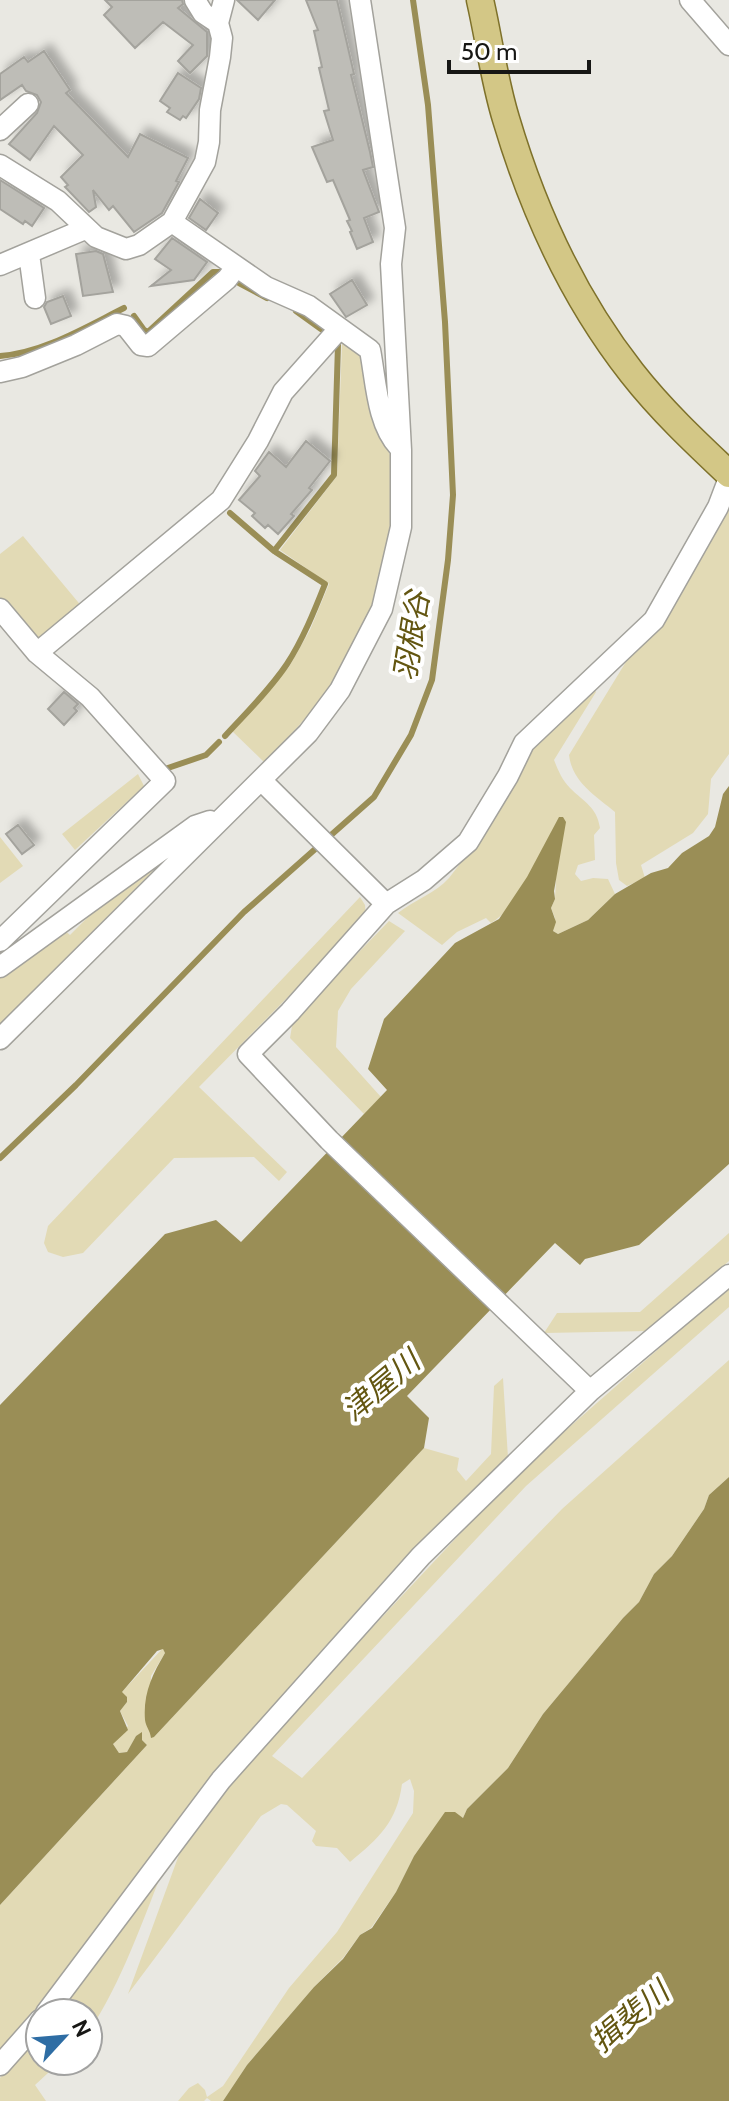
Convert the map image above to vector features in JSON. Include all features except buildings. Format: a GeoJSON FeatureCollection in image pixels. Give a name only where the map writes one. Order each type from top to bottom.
{"type":"FeatureCollection","features":[{"type":"Feature","properties":{"kind":"main road"},"geometry":{"type":"LineString","coordinates":[[480,0],[505,116],[531,195],[556,252],[597,324],[633,374],[729,476]]}},
{"type":"Feature","properties":{"kind":"street"},"geometry":{"type":"LineString","coordinates":[[195,0],[203,13],[218,23]]}},
{"type":"Feature","properties":{"kind":"street"},"geometry":{"type":"LineString","coordinates":[[0,165],[58,201],[96,237],[126,249],[139,245],[172,222],[205,162],[222,38],[218,23],[224,0]]}},
{"type":"Feature","properties":{"kind":"street"},"geometry":{"type":"LineString","coordinates":[[0,967],[195,826],[222,817],[269,788],[340,690],[382,609],[401,527],[401,450],[391,264],[395,228],[360,0]]}},
{"type":"Feature","properties":{"kind":"street"},"geometry":{"type":"LineString","coordinates":[[690,0],[729,45]]}},
{"type":"Feature","properties":{"kind":"street"},"geometry":{"type":"LineString","coordinates":[[0,130],[28,104]]}},
{"type":"Feature","properties":{"kind":"street"},"geometry":{"type":"LineString","coordinates":[[172,222],[266,287],[309,306],[370,350],[383,418],[391,439],[401,450]]}},
{"type":"Feature","properties":{"kind":"street"},"geometry":{"type":"LineString","coordinates":[[0,265],[85,229]]}},
{"type":"Feature","properties":{"kind":"street"},"geometry":{"type":"LineString","coordinates":[[29,254],[35,298]]}},
{"type":"Feature","properties":{"kind":"street"},"geometry":{"type":"LineString","coordinates":[[0,372],[22,367],[76,345],[117,324],[126,326],[141,345],[148,346],[227,279],[236,267]]}},
{"type":"Feature","properties":{"kind":"street"},"geometry":{"type":"LineString","coordinates":[[37,653],[221,500],[258,441],[283,392],[339,329]]}},
{"type":"Feature","properties":{"kind":"street"},"geometry":{"type":"LineString","coordinates":[[590,1391],[329,1140],[248,1054],[290,1012],[379,897],[424,880],[468,842],[524,743],[654,620],[718,507],[729,476]]}},
{"type":"Feature","properties":{"kind":"street"},"geometry":{"type":"LineString","coordinates":[[0,609],[37,653],[90,697],[165,781],[0,941]]}},
{"type":"Feature","properties":{"kind":"street"},"geometry":{"type":"LineString","coordinates":[[269,788],[379,897]]}},
{"type":"Feature","properties":{"kind":"street"},"geometry":{"type":"LineString","coordinates":[[0,1039],[222,817]]}},
{"type":"Feature","properties":{"kind":"street"},"geometry":{"type":"LineString","coordinates":[[58,1997],[221,1780],[421,1556],[590,1391],[729,1275]]}},
{"type":"Feature","properties":{"kind":"street"},"geometry":{"type":"LineString","coordinates":[[0,2065],[24,2038]]}},
{"type":"Feature","properties":{"kind":"shaded area"},"geometry":{"type":"Polygon","coordinates":[[[346,341],[368,358],[378,421],[391,460],[392,522],[387,551],[371,607],[347,659],[317,705],[264,762],[232,731],[289,667],[310,630],[329,584],[280,550],[337,476],[342,344],[346,341]]]}},
{"type":"Feature","properties":{"kind":"shaded area"},"geometry":{"type":"Polygon","coordinates":[[[729,504],[729,754],[711,779],[708,814],[693,833],[641,865],[645,878],[627,886],[619,880],[616,863],[615,812],[580,781],[569,755],[635,647],[663,625],[729,504]]]}},
{"type":"Feature","properties":{"kind":"shaded area"},"geometry":{"type":"Polygon","coordinates":[[[23,536],[83,608],[36,643],[0,598],[0,554],[23,536]]]}},
{"type":"Feature","properties":{"kind":"shaded area"},"geometry":{"type":"Polygon","coordinates":[[[593,687],[596,692],[554,760],[567,785],[593,810],[600,828],[594,835],[595,860],[578,865],[575,874],[581,881],[608,879],[615,894],[588,920],[558,934],[553,931],[555,918],[551,908],[555,899],[559,818],[529,875],[501,916],[491,923],[486,918],[457,932],[442,945],[398,913],[449,878],[472,847],[538,740],[593,687]]]}},
{"type":"Feature","properties":{"kind":"shaded area"},"geometry":{"type":"Polygon","coordinates":[[[138,774],[144,786],[75,850],[62,834],[138,774]]]}},
{"type":"Feature","properties":{"kind":"shaded area"},"geometry":{"type":"Polygon","coordinates":[[[0,837],[23,866],[0,883],[0,837]]]}},
{"type":"Feature","properties":{"kind":"shaded area"},"geometry":{"type":"Polygon","coordinates":[[[187,837],[0,1024],[0,976],[62,928],[70,935],[105,900],[187,837]]]}},
{"type":"Feature","properties":{"kind":"shaded area"},"geometry":{"type":"Polygon","coordinates":[[[360,897],[365,905],[366,918],[199,1087],[287,1172],[279,1181],[254,1157],[174,1158],[83,1253],[63,1257],[48,1252],[44,1243],[48,1226],[360,897]]]}},
{"type":"Feature","properties":{"kind":"shaded area"},"geometry":{"type":"Polygon","coordinates":[[[389,921],[405,931],[351,989],[338,1011],[336,1047],[381,1097],[364,1114],[290,1038],[293,1020],[389,921]]]}},
{"type":"Feature","properties":{"kind":"shaded area"},"geometry":{"type":"Polygon","coordinates":[[[729,1233],[729,1261],[649,1331],[544,1333],[557,1313],[640,1312],[729,1233]]]}},
{"type":"Feature","properties":{"kind":"shaded area"},"geometry":{"type":"Polygon","coordinates":[[[729,1287],[729,1307],[526,1486],[272,1756],[302,1778],[562,1509],[729,1360],[729,1477],[709,1495],[704,1509],[672,1556],[654,1574],[639,1602],[543,1714],[508,1768],[467,1809],[463,1818],[445,1813],[414,1856],[396,1892],[371,1928],[360,1935],[247,2065],[223,2101],[207,2098],[204,2101],[178,2101],[198,2083],[207,2097],[223,2086],[289,1988],[337,1932],[413,1813],[414,1791],[410,1779],[402,1784],[396,1809],[385,1828],[350,1862],[337,1848],[316,1846],[312,1841],[316,1831],[287,1805],[281,1804],[261,1816],[128,1994],[184,1841],[225,1785],[516,1474],[729,1287]]]}},
{"type":"Feature","properties":{"kind":"shaded area"},"geometry":{"type":"Polygon","coordinates":[[[503,1378],[508,1458],[133,1891],[48,1997],[24,1997],[24,2026],[0,2056],[0,1905],[147,1745],[142,1740],[142,1733],[136,1736],[127,1752],[119,1753],[113,1744],[128,1726],[120,1711],[127,1702],[121,1693],[163,1648],[165,1653],[151,1676],[150,1731],[154,1737],[424,1448],[459,1458],[457,1470],[466,1481],[491,1454],[494,1386],[503,1378]]]}},
{"type":"Feature","properties":{"kind":"shaded area"},"geometry":{"type":"Polygon","coordinates":[[[165,1865],[104,2005],[104,1997],[68,1997],[165,1865]]]}},
{"type":"Feature","properties":{"kind":"shaded area"},"geometry":{"type":"Polygon","coordinates":[[[24,2050],[24,2077],[44,2077],[35,2085],[46,2101],[0,2101],[0,2078],[24,2050]]]}},
{"type":"Feature","properties":{"kind":"water","name":"津屋川"},"geometry":{"type":"Polygon","coordinates":[[[729,786],[729,1164],[639,1245],[585,1259],[580,1265],[555,1243],[407,1396],[429,1418],[424,1448],[154,1737],[151,1738],[146,1722],[145,1702],[152,1677],[165,1653],[163,1649],[157,1651],[122,1692],[127,1702],[120,1711],[128,1730],[113,1744],[119,1753],[127,1752],[142,1732],[142,1740],[147,1745],[0,1905],[0,1405],[165,1234],[216,1220],[241,1242],[387,1090],[368,1069],[384,1019],[455,943],[499,919],[527,877],[559,817],[566,822],[551,908],[556,922],[553,931],[558,934],[588,920],[615,894],[651,873],[668,868],[682,853],[709,836],[715,827],[723,794],[729,786]]]}},
{"type":"Feature","properties":{"kind":"water","name":"揖斐川"},"geometry":{"type":"Polygon","coordinates":[[[729,1477],[729,2101],[223,2101],[247,2065],[314,1987],[343,1959],[360,1935],[372,1928],[396,1892],[414,1856],[445,1812],[455,1812],[463,1818],[467,1809],[508,1768],[543,1714],[639,1602],[654,1574],[672,1556],[704,1509],[709,1495],[729,1477]]]}},
{"type":"Feature","properties":{"kind":"waterway","name":"羽根谷"},"geometry":{"type":"LineString","coordinates":[[0,1158],[76,1085],[244,912],[374,797],[411,735],[432,680],[453,495],[445,322],[428,105],[413,0]]}},
{"type":"Feature","properties":{"kind":"waterway"},"geometry":{"type":"LineString","coordinates":[[134,316],[148,332],[213,272],[221,272]]}},
{"type":"Feature","properties":{"kind":"waterway"},"geometry":{"type":"LineString","coordinates":[[239,283],[267,298]]}},
{"type":"Feature","properties":{"kind":"waterway"},"geometry":{"type":"LineString","coordinates":[[0,356],[48,345],[124,308]]}},
{"type":"Feature","properties":{"kind":"waterway"},"geometry":{"type":"LineString","coordinates":[[296,311],[321,329]]}},
{"type":"Feature","properties":{"kind":"waterway"},"geometry":{"type":"LineString","coordinates":[[225,736],[287,664],[325,584],[274,551],[334,475],[338,345]]}},
{"type":"Feature","properties":{"kind":"waterway"},"geometry":{"type":"LineString","coordinates":[[230,513],[274,551]]}},
{"type":"Feature","properties":{"kind":"waterway"},"geometry":{"type":"LineString","coordinates":[[165,769],[206,755],[219,742]]}}]}
